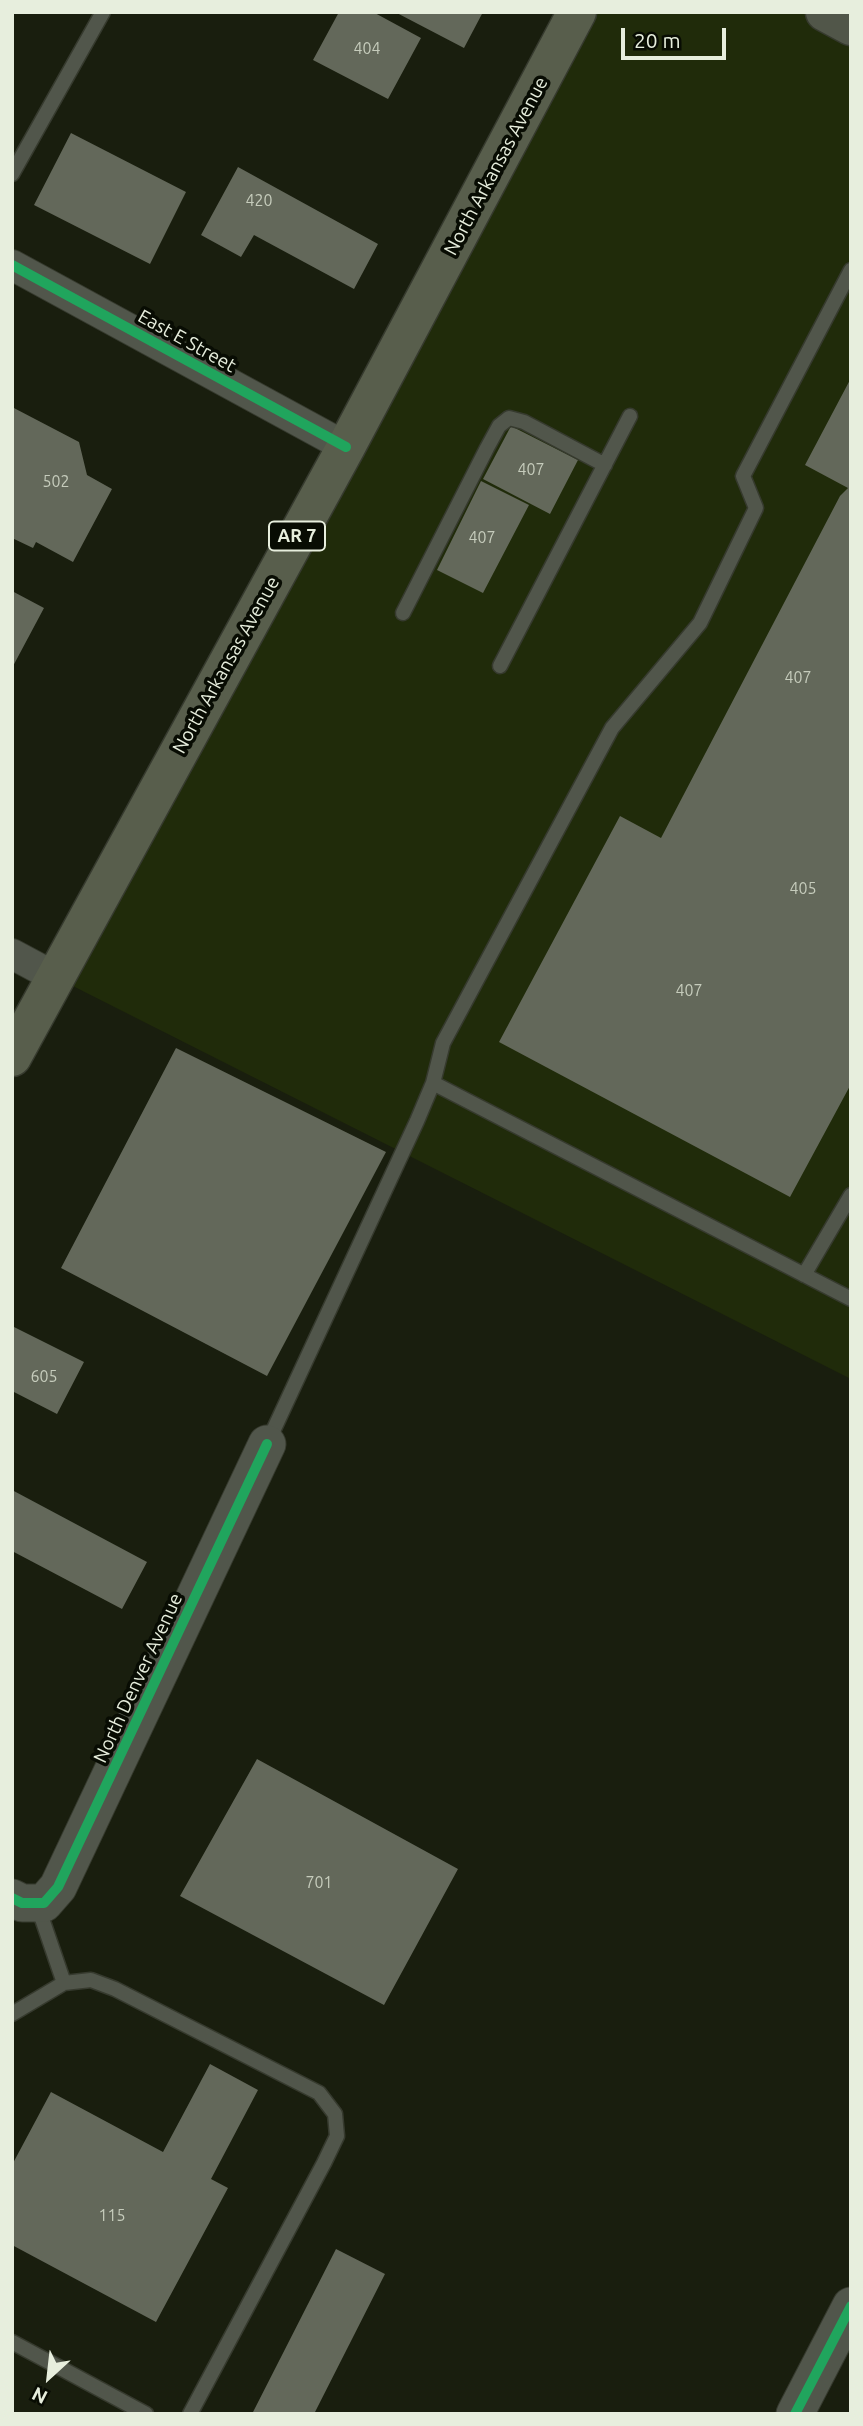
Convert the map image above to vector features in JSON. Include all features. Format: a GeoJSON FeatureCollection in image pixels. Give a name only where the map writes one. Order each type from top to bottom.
{"type":"FeatureCollection","features":[{"type":"Feature","properties":{"kind":"highway","name":"North Arkansas Avenue"},"geometry":{"type":"LineString","coordinates":[[12,1057],[346,447],[577,12]]}},
{"type":"Feature","properties":{"kind":"main road"},"geometry":{"type":"LineString","coordinates":[[825,12],[851,26]]}},
{"type":"Feature","properties":{"kind":"street","name":"East E Street"},"geometry":{"type":"LineString","coordinates":[[12,265],[346,447]]}},
{"type":"Feature","properties":{"kind":"street"},"geometry":{"type":"LineString","coordinates":[[12,954],[55,977]]}},
{"type":"Feature","properties":{"kind":"street","name":"North Denver Avenue"},"geometry":{"type":"LineString","coordinates":[[24,1902],[44,1903],[58,1887],[267,1444]]}},
{"type":"Feature","properties":{"kind":"street"},"geometry":{"type":"LineString","coordinates":[[795,2414],[851,2306]]}},
{"type":"Feature","properties":{"kind":"lane"},"geometry":{"type":"LineString","coordinates":[[12,174],[103,12]]}},
{"type":"Feature","properties":{"kind":"lane"},"geometry":{"type":"LineString","coordinates":[[267,1444],[433,1083],[443,1043],[612,728],[700,623],[756,508],[743,477],[851,270]]}},
{"type":"Feature","properties":{"kind":"lane"},"geometry":{"type":"LineString","coordinates":[[500,666],[630,416]]}},
{"type":"Feature","properties":{"kind":"lane"},"geometry":{"type":"LineString","coordinates":[[403,612],[499,426],[509,418],[524,422],[605,465]]}},
{"type":"Feature","properties":{"kind":"lane"},"geometry":{"type":"LineString","coordinates":[[433,1083],[851,1299]]}},
{"type":"Feature","properties":{"kind":"lane"},"geometry":{"type":"LineString","coordinates":[[804,1275],[851,1195]]}},
{"type":"Feature","properties":{"kind":"lane"},"geometry":{"type":"LineString","coordinates":[[24,1902],[64,1983]]}},
{"type":"Feature","properties":{"kind":"lane"},"geometry":{"type":"LineString","coordinates":[[12,2014],[64,1983],[91,1980],[115,1989],[319,2093],[334,2114],[337,2136],[190,2414]]}},
{"type":"Feature","properties":{"kind":"lane"},"geometry":{"type":"LineString","coordinates":[[12,2342],[146,2414]]}},
{"type":"Feature","properties":{"kind":"shaded area"},"geometry":{"type":"Polygon","coordinates":[[[577,12],[825,12],[851,26],[851,1379],[55,977],[577,12]]]}},
{"type":"Feature","properties":{"kind":"building"},"geometry":{"type":"Polygon","coordinates":[[[339,12],[373,12],[421,38],[388,99],[313,60],[339,12]]]}},
{"type":"Feature","properties":{"kind":"building"},"geometry":{"type":"Polygon","coordinates":[[[395,12],[483,12],[464,48],[395,12]]]}},
{"type":"Feature","properties":{"kind":"building"},"geometry":{"type":"Polygon","coordinates":[[[71,133],[186,192],[150,264],[34,205],[71,133]]]}},
{"type":"Feature","properties":{"kind":"building"},"geometry":{"type":"Polygon","coordinates":[[[238,167],[378,244],[354,289],[254,235],[241,257],[201,235],[238,167]]]}},
{"type":"Feature","properties":{"kind":"building"},"geometry":{"type":"Polygon","coordinates":[[[851,378],[851,1084],[790,1197],[499,1042],[620,816],[661,838],[840,496],[848,488],[805,465],[851,378]]]}},
{"type":"Feature","properties":{"kind":"building"},"geometry":{"type":"Polygon","coordinates":[[[12,407],[79,442],[87,475],[112,489],[73,562],[36,542],[33,548],[12,538],[12,407]]]}},
{"type":"Feature","properties":{"kind":"building"},"geometry":{"type":"Polygon","coordinates":[[[511,426],[578,460],[550,514],[483,479],[511,426]]]}},
{"type":"Feature","properties":{"kind":"building"},"geometry":{"type":"Polygon","coordinates":[[[481,481],[529,505],[483,593],[437,570],[481,481]]]}},
{"type":"Feature","properties":{"kind":"building"},"geometry":{"type":"Polygon","coordinates":[[[12,591],[44,608],[12,668],[12,591]]]}},
{"type":"Feature","properties":{"kind":"building"},"geometry":{"type":"Polygon","coordinates":[[[176,1048],[386,1152],[267,1376],[61,1268],[176,1048]]]}},
{"type":"Feature","properties":{"kind":"building"},"geometry":{"type":"Polygon","coordinates":[[[12,1326],[84,1362],[57,1414],[12,1391],[12,1326]]]}},
{"type":"Feature","properties":{"kind":"building"},"geometry":{"type":"Polygon","coordinates":[[[12,1490],[147,1562],[122,1609],[12,1551],[12,1490]]]}},
{"type":"Feature","properties":{"kind":"building"},"geometry":{"type":"Polygon","coordinates":[[[257,1759],[458,1869],[384,2005],[180,1896],[257,1759]]]}},
{"type":"Feature","properties":{"kind":"building"},"geometry":{"type":"Polygon","coordinates":[[[210,2064],[258,2090],[211,2179],[228,2188],[156,2322],[12,2245],[12,2165],[51,2092],[163,2152],[210,2064]]]}},
{"type":"Feature","properties":{"kind":"building"},"geometry":{"type":"Polygon","coordinates":[[[336,2249],[385,2274],[314,2414],[252,2414],[336,2249]]]}},
{"type":"Feature","properties":{"kind":"cycle path"},"geometry":{"type":"LineString","coordinates":[[12,265],[346,447]]}},
{"type":"Feature","properties":{"kind":"cycle path"},"geometry":{"type":"LineString","coordinates":[[12,1898],[22,1903],[44,1903],[58,1887],[267,1444]]}},
{"type":"Feature","properties":{"kind":"cycle path"},"geometry":{"type":"LineString","coordinates":[[795,2414],[851,2306]]}}]}
